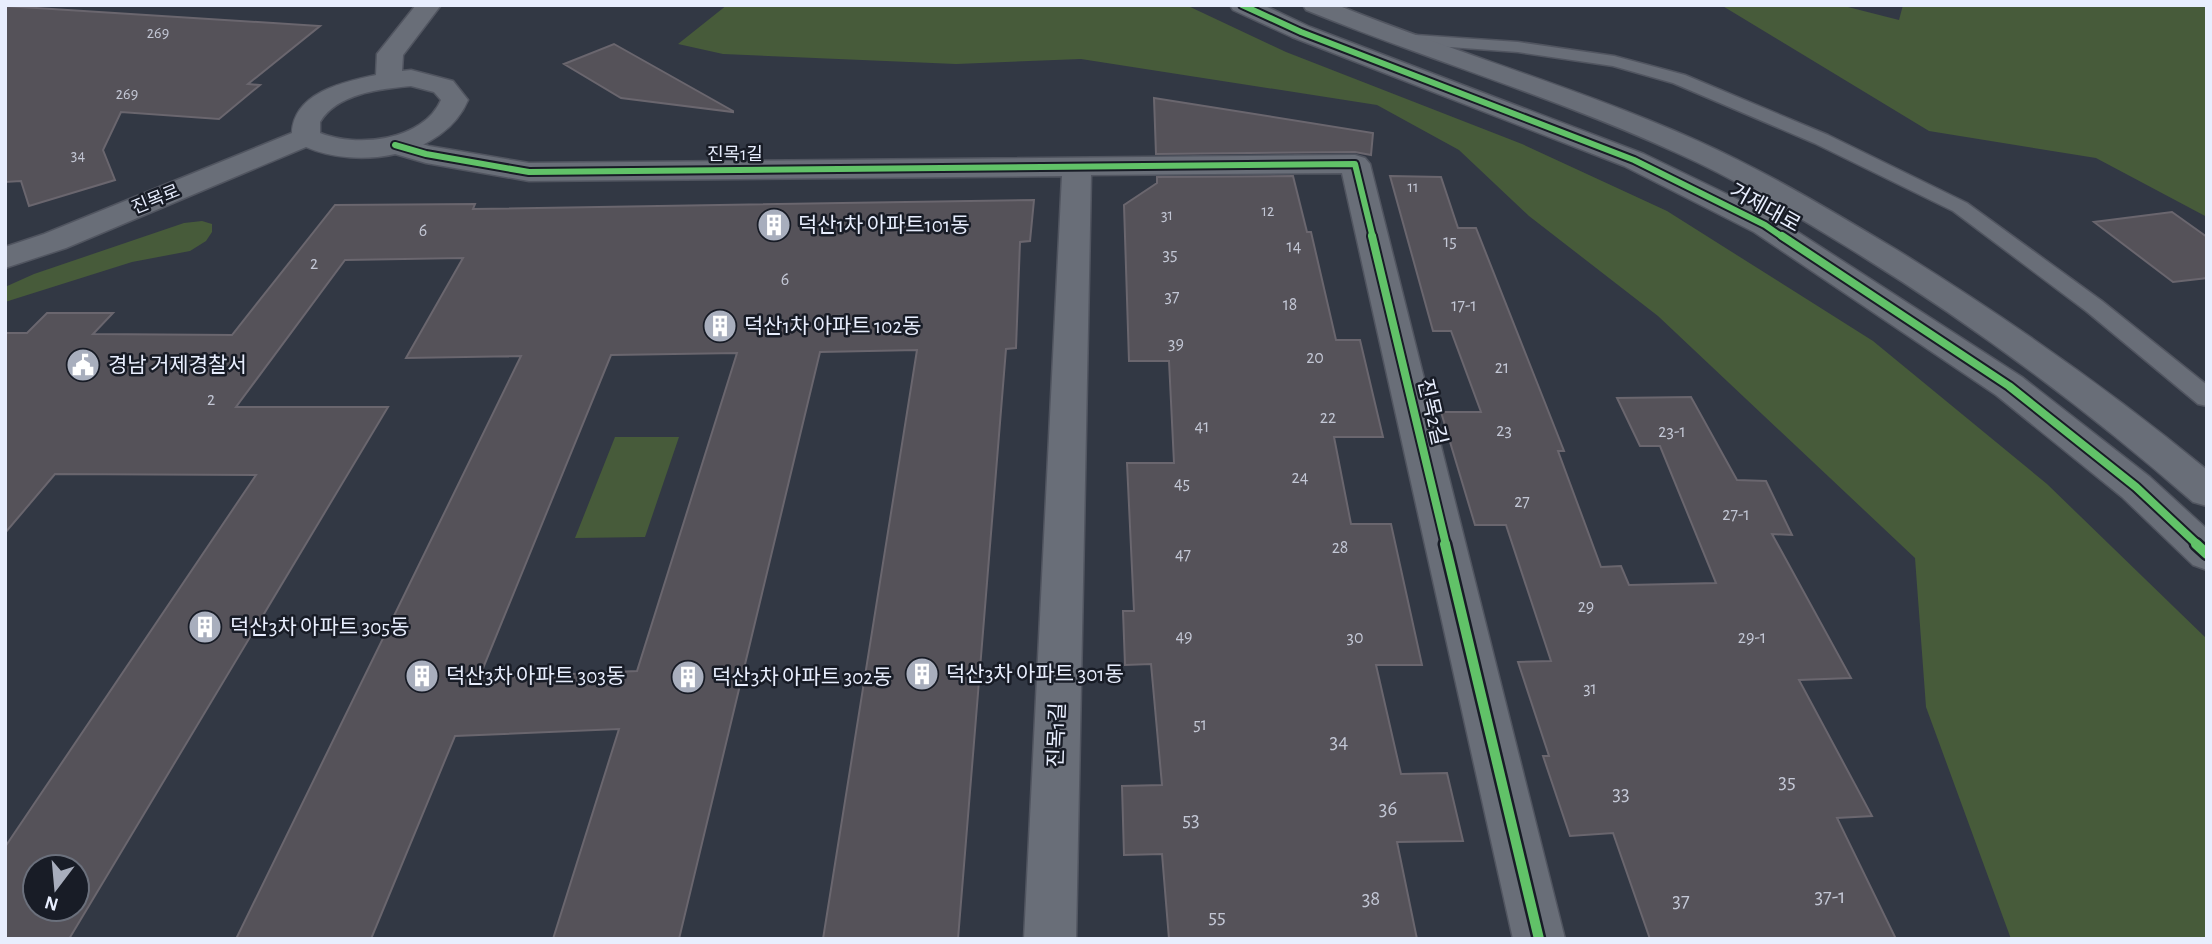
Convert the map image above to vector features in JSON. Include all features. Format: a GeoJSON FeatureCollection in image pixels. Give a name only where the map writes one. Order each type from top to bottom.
{"type":"FeatureCollection","features":[{"type":"Feature","properties":{"kind":"street"},"geometry":{"type":"LineString","coordinates":[[389,79],[390,54],[429,5]]}},
{"type":"Feature","properties":{"kind":"street","name":"거제대로"},"geometry":{"type":"LineString","coordinates":[[1242,5],[1313,36],[1634,160],[1765,225],[2010,386],[2136,487],[2207,554]]}},
{"type":"Feature","properties":{"kind":"street","name":"거제대로"},"geometry":{"type":"LineString","coordinates":[[1315,5],[1401,39],[1552,92],[1686,147],[1805,208],[1912,274],[2062,373],[2207,492]]}},
{"type":"Feature","properties":{"kind":"street"},"geometry":{"type":"LineString","coordinates":[[411,78],[445,85],[454,93],[456,103],[450,115],[437,126],[395,145],[340,150],[315,144],[306,137],[303,126],[309,114],[341,92],[389,79],[411,78]]}},
{"type":"Feature","properties":{"kind":"street","name":"진목로"},"geometry":{"type":"LineString","coordinates":[[5,258],[67,236],[306,137]]}},
{"type":"Feature","properties":{"kind":"street","name":"진목1길"},"geometry":{"type":"LineString","coordinates":[[395,145],[426,154],[529,172],[1077,166],[1050,939]]}},
{"type":"Feature","properties":{"kind":"street","name":"진목2길"},"geometry":{"type":"LineString","coordinates":[[1077,166],[1355,164],[1539,939]]}},
{"type":"Feature","properties":{"kind":"lane"},"geometry":{"type":"LineString","coordinates":[[1401,39],[1518,47],[1614,61],[1679,79],[1821,139],[1960,207],[2023,251],[2207,398]]}},
{"type":"Feature","properties":{"kind":"green space"},"geometry":{"type":"Polygon","coordinates":[[[727,5],[1186,5],[1286,52],[1522,144],[1667,211],[1873,341],[2047,484],[2207,639],[2207,939],[2011,939],[1926,707],[1915,558],[1658,316],[1529,216],[1459,150],[1377,105],[1081,59],[956,64],[723,54],[678,44],[727,5]]]}},
{"type":"Feature","properties":{"kind":"green space"},"geometry":{"type":"Polygon","coordinates":[[[1721,5],[1840,5],[1899,20],[1903,5],[2207,5],[2207,217],[2096,158],[1929,131],[1721,5]]]}},
{"type":"Feature","properties":{"kind":"green space"},"geometry":{"type":"Polygon","coordinates":[[[202,221],[212,224],[212,232],[206,241],[190,251],[132,262],[5,302],[5,287],[34,274],[184,223],[202,221]]]}},
{"type":"Feature","properties":{"kind":"green space"},"geometry":{"type":"Polygon","coordinates":[[[615,437],[679,437],[645,537],[575,538],[615,437]]]}},
{"type":"Feature","properties":{"kind":"building"},"geometry":{"type":"Polygon","coordinates":[[[5,6],[320,26],[248,84],[260,85],[219,119],[121,112],[103,150],[115,180],[29,206],[21,181],[5,182],[5,6]]]}},
{"type":"Feature","properties":{"kind":"building"},"geometry":{"type":"Polygon","coordinates":[[[614,44],[733,112],[621,98],[564,64],[614,44]]]}},
{"type":"Feature","properties":{"kind":"building"},"geometry":{"type":"Polygon","coordinates":[[[1154,98],[1373,133],[1371,155],[1355,152],[1156,154],[1154,98]]]}},
{"type":"Feature","properties":{"kind":"building"},"geometry":{"type":"Polygon","coordinates":[[[1293,176],[1307,232],[1311,232],[1336,340],[1360,340],[1383,437],[1334,437],[1351,524],[1391,524],[1422,665],[1376,665],[1401,774],[1447,773],[1463,841],[1397,842],[1417,939],[1169,939],[1162,854],[1124,855],[1122,786],[1162,785],[1151,664],[1125,665],[1123,611],[1134,611],[1127,463],[1174,463],[1169,361],[1129,361],[1124,205],[1157,183],[1157,177],[1293,176]]]}},
{"type":"Feature","properties":{"kind":"building"},"geometry":{"type":"Polygon","coordinates":[[[1390,176],[1441,177],[1458,228],[1476,228],[1564,451],[1558,451],[1601,567],[1621,566],[1629,585],[1716,583],[1660,446],[1640,446],[1617,398],[1691,397],[1737,480],[1766,481],[1792,535],[1772,534],[1851,678],[1799,680],[1872,816],[1837,818],[1896,939],[1650,939],[1613,833],[1570,836],[1543,756],[1549,756],[1518,662],[1551,661],[1506,525],[1475,525],[1441,412],[1481,412],[1451,331],[1433,331],[1390,176]]]}},
{"type":"Feature","properties":{"kind":"building"},"geometry":{"type":"Polygon","coordinates":[[[1034,200],[1030,241],[1020,242],[1016,348],[1006,349],[958,939],[823,939],[917,350],[820,352],[679,939],[553,939],[619,729],[455,736],[371,939],[236,939],[521,356],[406,358],[463,258],[345,260],[236,407],[388,407],[91,902],[91,853],[21,853],[21,923],[79,923],[69,939],[5,939],[5,847],[256,475],[55,474],[5,533],[5,333],[27,333],[47,313],[113,313],[93,334],[232,335],[335,205],[475,204],[473,209],[1034,200]],[[737,353],[611,355],[479,678],[637,671],[737,353]]]}},
{"type":"Feature","properties":{"kind":"building"},"geometry":{"type":"Polygon","coordinates":[[[2172,212],[2207,237],[2207,278],[2173,282],[2094,222],[2172,212]]]}},
{"type":"Feature","properties":{"kind":"cycle path"},"geometry":{"type":"LineString","coordinates":[[1242,5],[1301,32],[1634,160],[1765,225],[2009,386],[2136,487],[2207,554]]}},
{"type":"Feature","properties":{"kind":"cycle path"},"geometry":{"type":"LineString","coordinates":[[395,145],[426,154],[529,172],[1355,164],[1539,939]]}},
{"type":"Feature","properties":{"kind":"place","name":"덕산1차 아파트101동"},"geometry":{"type":"Point","coordinates":[774,225]}},
{"type":"Feature","properties":{"kind":"place","name":"덕산1차 아파트 102동"},"geometry":{"type":"Point","coordinates":[720,326]}},
{"type":"Feature","properties":{"kind":"place","name":"경남 거제경찰서"},"geometry":{"type":"Point","coordinates":[83,365]}},
{"type":"Feature","properties":{"kind":"place","name":"덕산3차 아파트 305동"},"geometry":{"type":"Point","coordinates":[205,627]}},
{"type":"Feature","properties":{"kind":"place","name":"덕산3차 아파트 301동"},"geometry":{"type":"Point","coordinates":[922,674]}},
{"type":"Feature","properties":{"kind":"place","name":"덕산3차 아파트 303동"},"geometry":{"type":"Point","coordinates":[422,676]}},
{"type":"Feature","properties":{"kind":"place","name":"덕산3차 아파트 302동"},"geometry":{"type":"Point","coordinates":[688,677]}}]}
